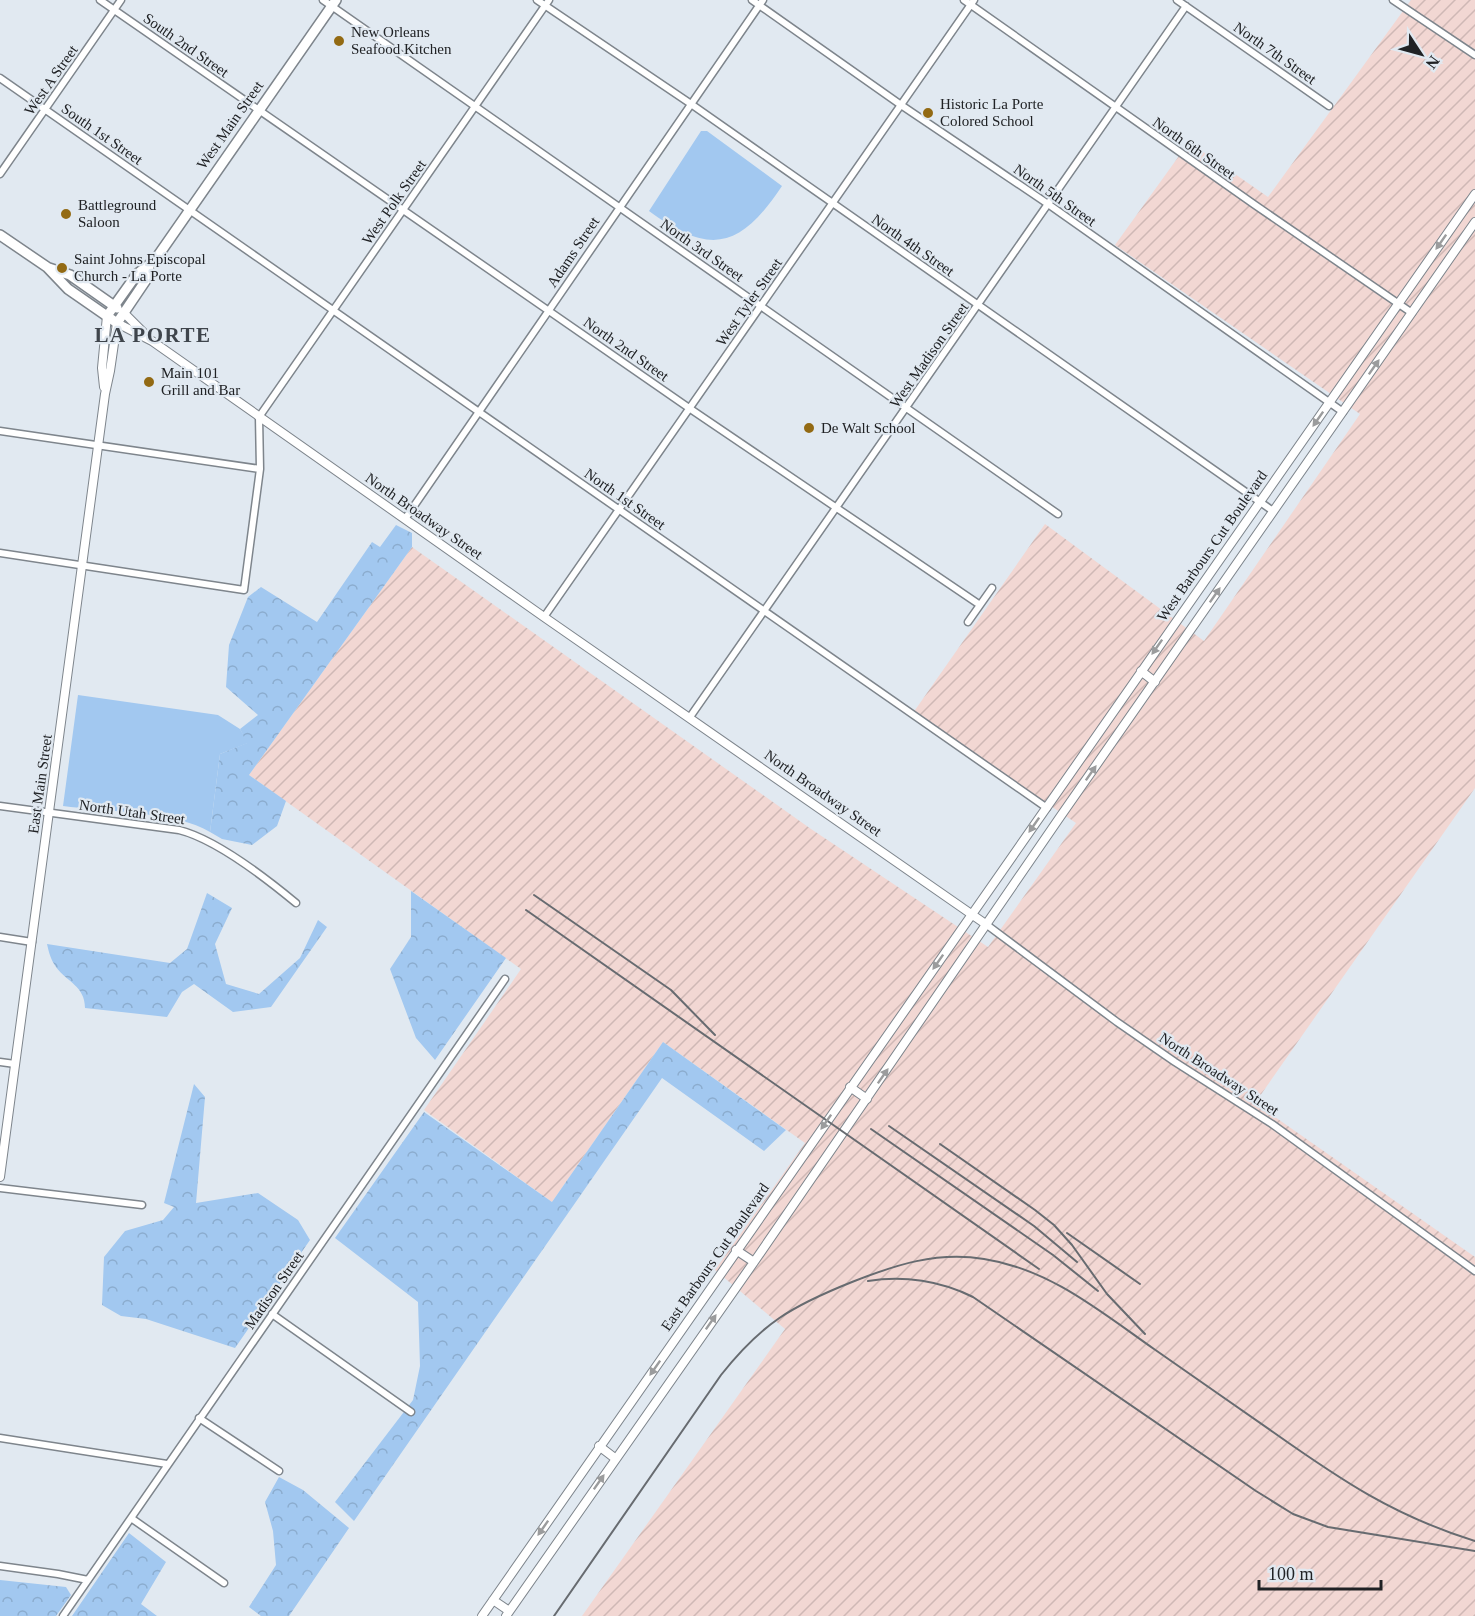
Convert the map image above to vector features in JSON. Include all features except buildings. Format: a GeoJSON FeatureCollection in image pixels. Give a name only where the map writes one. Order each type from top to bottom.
{"type":"FeatureCollection","features":[{"type":"Feature","properties":{"kind":"main road","name":"West Main Street"},"geometry":{"type":"LineString","coordinates":[[117,324],[146,280],[149,267],[334,3]]}},
{"type":"Feature","properties":{"kind":"main road"},"geometry":{"type":"LineString","coordinates":[[0,235],[47,267],[69,289],[117,324]]}},
{"type":"Feature","properties":{"kind":"main road"},"geometry":{"type":"LineString","coordinates":[[47,267],[70,275],[124,313]]}},
{"type":"Feature","properties":{"kind":"main road","name":"West Main Street"},"geometry":{"type":"LineString","coordinates":[[107,316],[137,274],[149,267]]}},
{"type":"Feature","properties":{"kind":"street","name":"South 2nd Street"},"geometry":{"type":"LineString","coordinates":[[100,0],[259,111]]}},
{"type":"Feature","properties":{"kind":"street","name":"West A Street"},"geometry":{"type":"LineString","coordinates":[[0,174],[121,0]]}},
{"type":"Feature","properties":{"kind":"street","name":"North 3rd Street"},"geometry":{"type":"LineString","coordinates":[[323,0],[334,3],[475,106],[1058,514]]}},
{"type":"Feature","properties":{"kind":"street","name":"North 4th Street"},"geometry":{"type":"LineString","coordinates":[[537,0],[547,3],[1274,511]]}},
{"type":"Feature","properties":{"kind":"street","name":"North 5th Street"},"geometry":{"type":"LineString","coordinates":[[752,0],[761,3],[901,105],[1048,204],[1342,412]]}},
{"type":"Feature","properties":{"kind":"street","name":"North 6th Street"},"geometry":{"type":"LineString","coordinates":[[964,0],[972,2],[1116,108],[1412,313]]}},
{"type":"Feature","properties":{"kind":"street","name":"North 7th Street"},"geometry":{"type":"LineString","coordinates":[[1177,0],[1329,106]]}},
{"type":"Feature","properties":{"kind":"street"},"geometry":{"type":"LineString","coordinates":[[1393,0],[1475,56]]}},
{"type":"Feature","properties":{"kind":"street","name":"West Tyler Street"},"geometry":{"type":"LineString","coordinates":[[544,617],[972,2]]}},
{"type":"Feature","properties":{"kind":"street","name":"West Polk Street"},"geometry":{"type":"LineString","coordinates":[[259,417],[547,3]]}},
{"type":"Feature","properties":{"kind":"street","name":"Adams Street"},"geometry":{"type":"LineString","coordinates":[[405,519],[761,3]]}},
{"type":"Feature","properties":{"kind":"street","name":"West Madison Street"},"geometry":{"type":"LineString","coordinates":[[690,717],[979,306],[1186,6]]}},
{"type":"Feature","properties":{"kind":"street","name":"South 1st Street"},"geometry":{"type":"LineString","coordinates":[[0,78],[190,210]]}},
{"type":"Feature","properties":{"kind":"street","name":"North 2nd Street"},"geometry":{"type":"LineString","coordinates":[[259,111],[689,408],[980,605]]}},
{"type":"Feature","properties":{"kind":"street","name":"West Barbours Cut Boulevard"},"geometry":{"type":"LineString","coordinates":[[972,914],[1475,194]]}},
{"type":"Feature","properties":{"kind":"street","name":"North 1st Street"},"geometry":{"type":"LineString","coordinates":[[190,210],[1047,808]]}},
{"type":"Feature","properties":{"kind":"street","name":"West Barbours Cut Boulevard"},"geometry":{"type":"LineString","coordinates":[[987,925],[1475,222]]}},
{"type":"Feature","properties":{"kind":"street","name":"North Broadway Street"},"geometry":{"type":"LineString","coordinates":[[124,313],[152,341]]}},
{"type":"Feature","properties":{"kind":"street","name":"East Main Street"},"geometry":{"type":"LineString","coordinates":[[105,394],[102,368],[107,316]]}},
{"type":"Feature","properties":{"kind":"street","name":"North Broadway Street"},"geometry":{"type":"LineString","coordinates":[[117,324],[152,341],[972,914],[1116,1022],[1272,1124],[1475,1271]]}},
{"type":"Feature","properties":{"kind":"street","name":"East Main Street"},"geometry":{"type":"LineString","coordinates":[[0,1177],[105,394],[117,324]]}},
{"type":"Feature","properties":{"kind":"street"},"geometry":{"type":"LineString","coordinates":[[0,553],[244,590],[260,469],[259,417]]}},
{"type":"Feature","properties":{"kind":"street"},"geometry":{"type":"LineString","coordinates":[[0,431],[260,469]]}},
{"type":"Feature","properties":{"kind":"street"},"geometry":{"type":"LineString","coordinates":[[968,622],[992,588]]}},
{"type":"Feature","properties":{"kind":"street"},"geometry":{"type":"LineString","coordinates":[[1186,606],[1200,616]]}},
{"type":"Feature","properties":{"kind":"street"},"geometry":{"type":"LineString","coordinates":[[1141,671],[1155,682]]}},
{"type":"Feature","properties":{"kind":"street","name":"North Utah Street"},"geometry":{"type":"LineString","coordinates":[[0,807],[196,834],[268,881],[296,903]]}},
{"type":"Feature","properties":{"kind":"street","name":"East Barbours Cut Boulevard"},"geometry":{"type":"LineString","coordinates":[[482,1616],[972,914]]}},
{"type":"Feature","properties":{"kind":"street"},"geometry":{"type":"LineString","coordinates":[[493,1600],[508,1613],[987,925]]}},
{"type":"Feature","properties":{"kind":"street"},"geometry":{"type":"LineString","coordinates":[[0,937],[32,942]]}},
{"type":"Feature","properties":{"kind":"street","name":"Madison Street"},"geometry":{"type":"LineString","coordinates":[[63,1616],[505,979]]}},
{"type":"Feature","properties":{"kind":"street"},"geometry":{"type":"LineString","coordinates":[[0,1062],[15,1064]]}},
{"type":"Feature","properties":{"kind":"street"},"geometry":{"type":"LineString","coordinates":[[850,1087],[867,1099]]}},
{"type":"Feature","properties":{"kind":"street"},"geometry":{"type":"LineString","coordinates":[[0,1188],[142,1205]]}},
{"type":"Feature","properties":{"kind":"street"},"geometry":{"type":"LineString","coordinates":[[736,1250],[754,1262]]}},
{"type":"Feature","properties":{"kind":"street"},"geometry":{"type":"LineString","coordinates":[[272,1314],[411,1412]]}},
{"type":"Feature","properties":{"kind":"street"},"geometry":{"type":"LineString","coordinates":[[199,1418],[279,1471]]}},
{"type":"Feature","properties":{"kind":"street"},"geometry":{"type":"LineString","coordinates":[[0,1438],[167,1464]]}},
{"type":"Feature","properties":{"kind":"street"},"geometry":{"type":"LineString","coordinates":[[599,1446],[616,1459]]}},
{"type":"Feature","properties":{"kind":"street"},"geometry":{"type":"LineString","coordinates":[[131,1518],[224,1583]]}},
{"type":"Feature","properties":{"kind":"street"},"geometry":{"type":"LineString","coordinates":[[0,1566],[88,1580]]}},
{"type":"Feature","properties":{"kind":"shaded area"},"geometry":{"type":"Polygon","coordinates":[[[1411,0],[1475,0],[1475,788],[1255,1103],[1475,1257],[1475,1616],[582,1616],[785,1329],[715,1270],[805,1143],[663,1042],[552,1202],[424,1110],[521,969],[249,775],[412,547],[811,829],[988,947],[1076,823],[913,713],[1045,524],[1204,641],[1360,414],[1115,245],[1189,142],[1268,197],[1411,0]]]}},
{"type":"Feature","properties":{"kind":"green space"},"geometry":{"type":"Polygon","coordinates":[[[701,131],[707,131],[782,186],[752,223],[738,233],[723,239],[707,239],[690,235],[649,211],[701,131]]]}},
{"type":"Feature","properties":{"kind":"green space"},"geometry":{"type":"Polygon","coordinates":[[[396,525],[412,533],[412,547],[249,775],[286,801],[277,826],[252,845],[222,839],[210,832],[220,754],[247,743],[240,729],[258,715],[226,687],[229,645],[248,597],[261,587],[317,622],[372,542],[380,547],[396,525]]]}},
{"type":"Feature","properties":{"kind":"green space"},"geometry":{"type":"Polygon","coordinates":[[[78,695],[218,715],[240,729],[248,743],[220,754],[210,832],[196,825],[160,816],[63,806],[78,695]]]}},
{"type":"Feature","properties":{"kind":"green space"},"geometry":{"type":"Polygon","coordinates":[[[411,891],[506,958],[435,1060],[416,1038],[390,969],[411,937],[411,891]]]}},
{"type":"Feature","properties":{"kind":"green space"},"geometry":{"type":"Polygon","coordinates":[[[207,893],[232,908],[215,944],[226,984],[259,994],[300,958],[318,920],[327,927],[271,1007],[233,1012],[194,984],[182,992],[167,1017],[85,1008],[79,989],[60,972],[51,959],[47,944],[170,963],[187,949],[207,893]]]}},
{"type":"Feature","properties":{"kind":"green space"},"geometry":{"type":"Polygon","coordinates":[[[663,1042],[786,1130],[764,1151],[662,1078],[354,1521],[335,1502],[413,1400],[420,1366],[418,1302],[335,1238],[424,1112],[552,1202],[663,1042]]]}},
{"type":"Feature","properties":{"kind":"green space"},"geometry":{"type":"Polygon","coordinates":[[[194,1084],[205,1097],[196,1203],[258,1193],[298,1220],[310,1240],[235,1348],[146,1319],[121,1316],[102,1305],[104,1257],[125,1231],[163,1220],[174,1207],[164,1203],[194,1084]]]}},
{"type":"Feature","properties":{"kind":"green space"},"geometry":{"type":"Polygon","coordinates":[[[279,1477],[303,1490],[349,1528],[289,1616],[261,1616],[249,1607],[276,1565],[273,1531],[265,1502],[279,1477]]]}},
{"type":"Feature","properties":{"kind":"green space"},"geometry":{"type":"Polygon","coordinates":[[[129,1533],[166,1562],[141,1604],[157,1616],[72,1616],[129,1533]]]}},
{"type":"Feature","properties":{"kind":"green space"},"geometry":{"type":"Polygon","coordinates":[[[0,1580],[66,1587],[71,1595],[56,1616],[0,1616],[0,1580]]]}},
{"type":"Feature","properties":{"kind":"railway"},"geometry":{"type":"LineString","coordinates":[[534,895],[671,990],[715,1035]]}},
{"type":"Feature","properties":{"kind":"railway"},"geometry":{"type":"LineString","coordinates":[[526,910],[1039,1269]]}},
{"type":"Feature","properties":{"kind":"railway"},"geometry":{"type":"LineString","coordinates":[[889,1126],[1034,1226],[1077,1262]]}},
{"type":"Feature","properties":{"kind":"railway"},"geometry":{"type":"LineString","coordinates":[[871,1129],[1053,1255],[1098,1291]]}},
{"type":"Feature","properties":{"kind":"railway"},"geometry":{"type":"LineString","coordinates":[[940,1144],[1054,1225],[1072,1245],[1107,1294],[1145,1334]]}},
{"type":"Feature","properties":{"kind":"railway"},"geometry":{"type":"LineString","coordinates":[[1067,1233],[1140,1284]]}},
{"type":"Feature","properties":{"kind":"railway"},"geometry":{"type":"LineString","coordinates":[[554,1616],[721,1375],[750,1342],[779,1318],[812,1299],[900,1265],[933,1258],[984,1259],[1008,1264],[1053,1282],[1094,1307],[1345,1481],[1393,1508],[1475,1541]]}},
{"type":"Feature","properties":{"kind":"railway"},"geometry":{"type":"LineString","coordinates":[[868,1281],[909,1279],[935,1283],[973,1297],[1293,1514],[1328,1527],[1475,1551]]}},
{"type":"Feature","properties":{"kind":"place","name":"New Orleans Seafood Kitchen"},"geometry":{"type":"Point","coordinates":[339,41]}},
{"type":"Feature","properties":{"kind":"place","name":"Historic La Porte Colored School"},"geometry":{"type":"Point","coordinates":[928,113]}},
{"type":"Feature","properties":{"kind":"place","name":"Battleground Saloon"},"geometry":{"type":"Point","coordinates":[66,214]}},
{"type":"Feature","properties":{"kind":"place","name":"Saint Johns Episcopal Church - La Porte"},"geometry":{"type":"Point","coordinates":[62,268]}},
{"type":"Feature","properties":{"kind":"place","name":"Main 101 Grill and Bar"},"geometry":{"type":"Point","coordinates":[149,382]}},
{"type":"Feature","properties":{"kind":"place","name":"De Walt School"},"geometry":{"type":"Point","coordinates":[809,428]}},
{"type":"Feature","properties":{"kind":"district","name":"LA PORTE"},"geometry":{"type":"Point","coordinates":[153,335]}}]}
